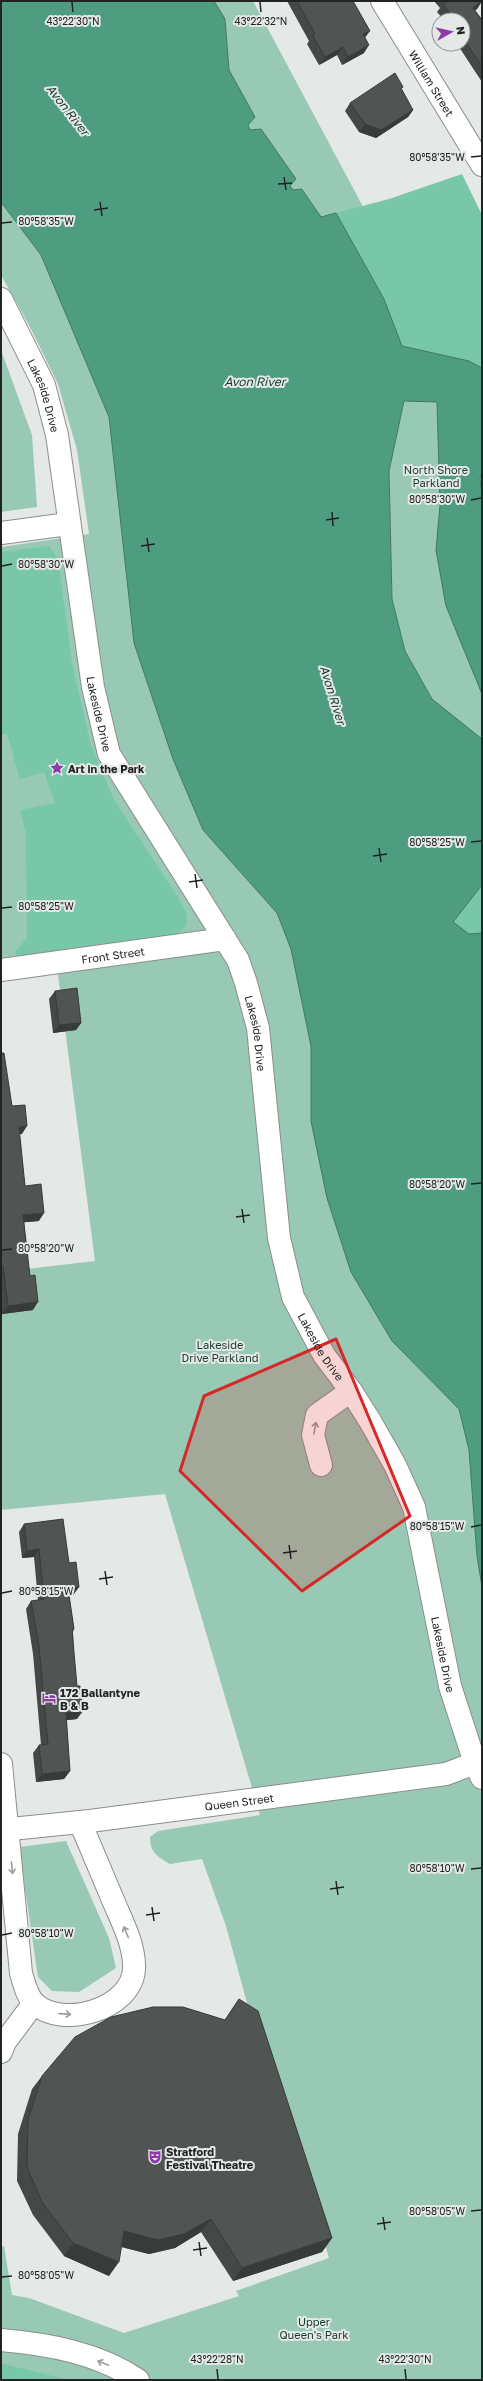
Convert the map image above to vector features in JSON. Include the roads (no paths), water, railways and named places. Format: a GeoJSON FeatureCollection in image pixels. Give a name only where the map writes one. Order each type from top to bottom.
{"type":"FeatureCollection","features":[{"type":"Feature","properties":{"kind":"street","name":"William Street"},"geometry":{"type":"LineString","coordinates":[[382,1],[479,152]]}},
{"type":"Feature","properties":{"kind":"street","name":"Lakeside Drive"},"geometry":{"type":"LineString","coordinates":[[1,299],[44,385],[57,435],[68,524],[93,687],[109,754],[238,960],[258,1028],[279,1238],[293,1297],[324,1355],[351,1391],[395,1465],[414,1507],[450,1686],[478,1770]]}},
{"type":"Feature","properties":{"kind":"street"},"geometry":{"type":"LineString","coordinates":[[1,533],[68,524]]}},
{"type":"Feature","properties":{"kind":"street","name":"Front Street"},"geometry":{"type":"LineString","coordinates":[[1,970],[225,939]]}},
{"type":"Feature","properties":{"kind":"street"},"geometry":{"type":"LineString","coordinates":[[321,1466],[313,1435],[317,1414],[351,1391]]}},
{"type":"Feature","properties":{"kind":"street"},"geometry":{"type":"LineString","coordinates":[[1,1764],[5,1830],[21,1973],[34,2003],[50,2013],[74,2015],[100,2010],[130,1987],[134,1970],[132,1947],[80,1822]]}},
{"type":"Feature","properties":{"kind":"street","name":"Queen Street"},"geometry":{"type":"LineString","coordinates":[[5,1830],[80,1822],[478,1770]]}},
{"type":"Feature","properties":{"kind":"street"},"geometry":{"type":"LineString","coordinates":[[1,2052],[5,2042],[34,2003]]}},
{"type":"Feature","properties":{"kind":"street"},"geometry":{"type":"LineString","coordinates":[[1,2340],[37,2343],[78,2353],[126,2372],[138,2380]]}},
{"type":"Feature","properties":{"kind":"water","name":"Avon River"},"geometry":{"type":"Polygon","coordinates":[[[1,1],[214,1],[225,19],[229,70],[255,117],[248,125],[250,130],[261,129],[296,179],[290,186],[293,190],[302,189],[321,217],[336,213],[384,299],[402,346],[469,361],[482,368],[482,472],[480,479],[482,495],[482,694],[446,606],[436,550],[440,505],[437,402],[404,401],[389,471],[392,599],[405,651],[432,699],[482,739],[482,885],[453,922],[469,934],[482,933],[482,1587],[477,1556],[469,1450],[459,1409],[392,1341],[351,1272],[327,1198],[311,1121],[311,1046],[291,949],[277,913],[203,830],[173,759],[134,643],[109,417],[41,255],[1,202],[1,1]]]}},
{"type":"Feature","properties":{"kind":"place","name":"Art in the Park"},"geometry":{"type":"Point","coordinates":[57,768]}},
{"type":"Feature","properties":{"kind":"place","name":"172 Ballantyne B & B"},"geometry":{"type":"Point","coordinates":[49,1698]}},
{"type":"Feature","properties":{"kind":"place","name":"Stratford Festival Theatre"},"geometry":{"type":"Point","coordinates":[155,2157]}},
{"type":"Feature","properties":{"kind":"park label","name":"North Shore Parkland"},"geometry":{"type":"Point","coordinates":[436,475]}},
{"type":"Feature","properties":{"kind":"park label","name":"Lakeside Drive Parkland"},"geometry":{"type":"Point","coordinates":[220,1350]}},
{"type":"Feature","properties":{"kind":"park label","name":"Upper Queen's Park"},"geometry":{"type":"Point","coordinates":[314,2327]}}]}
